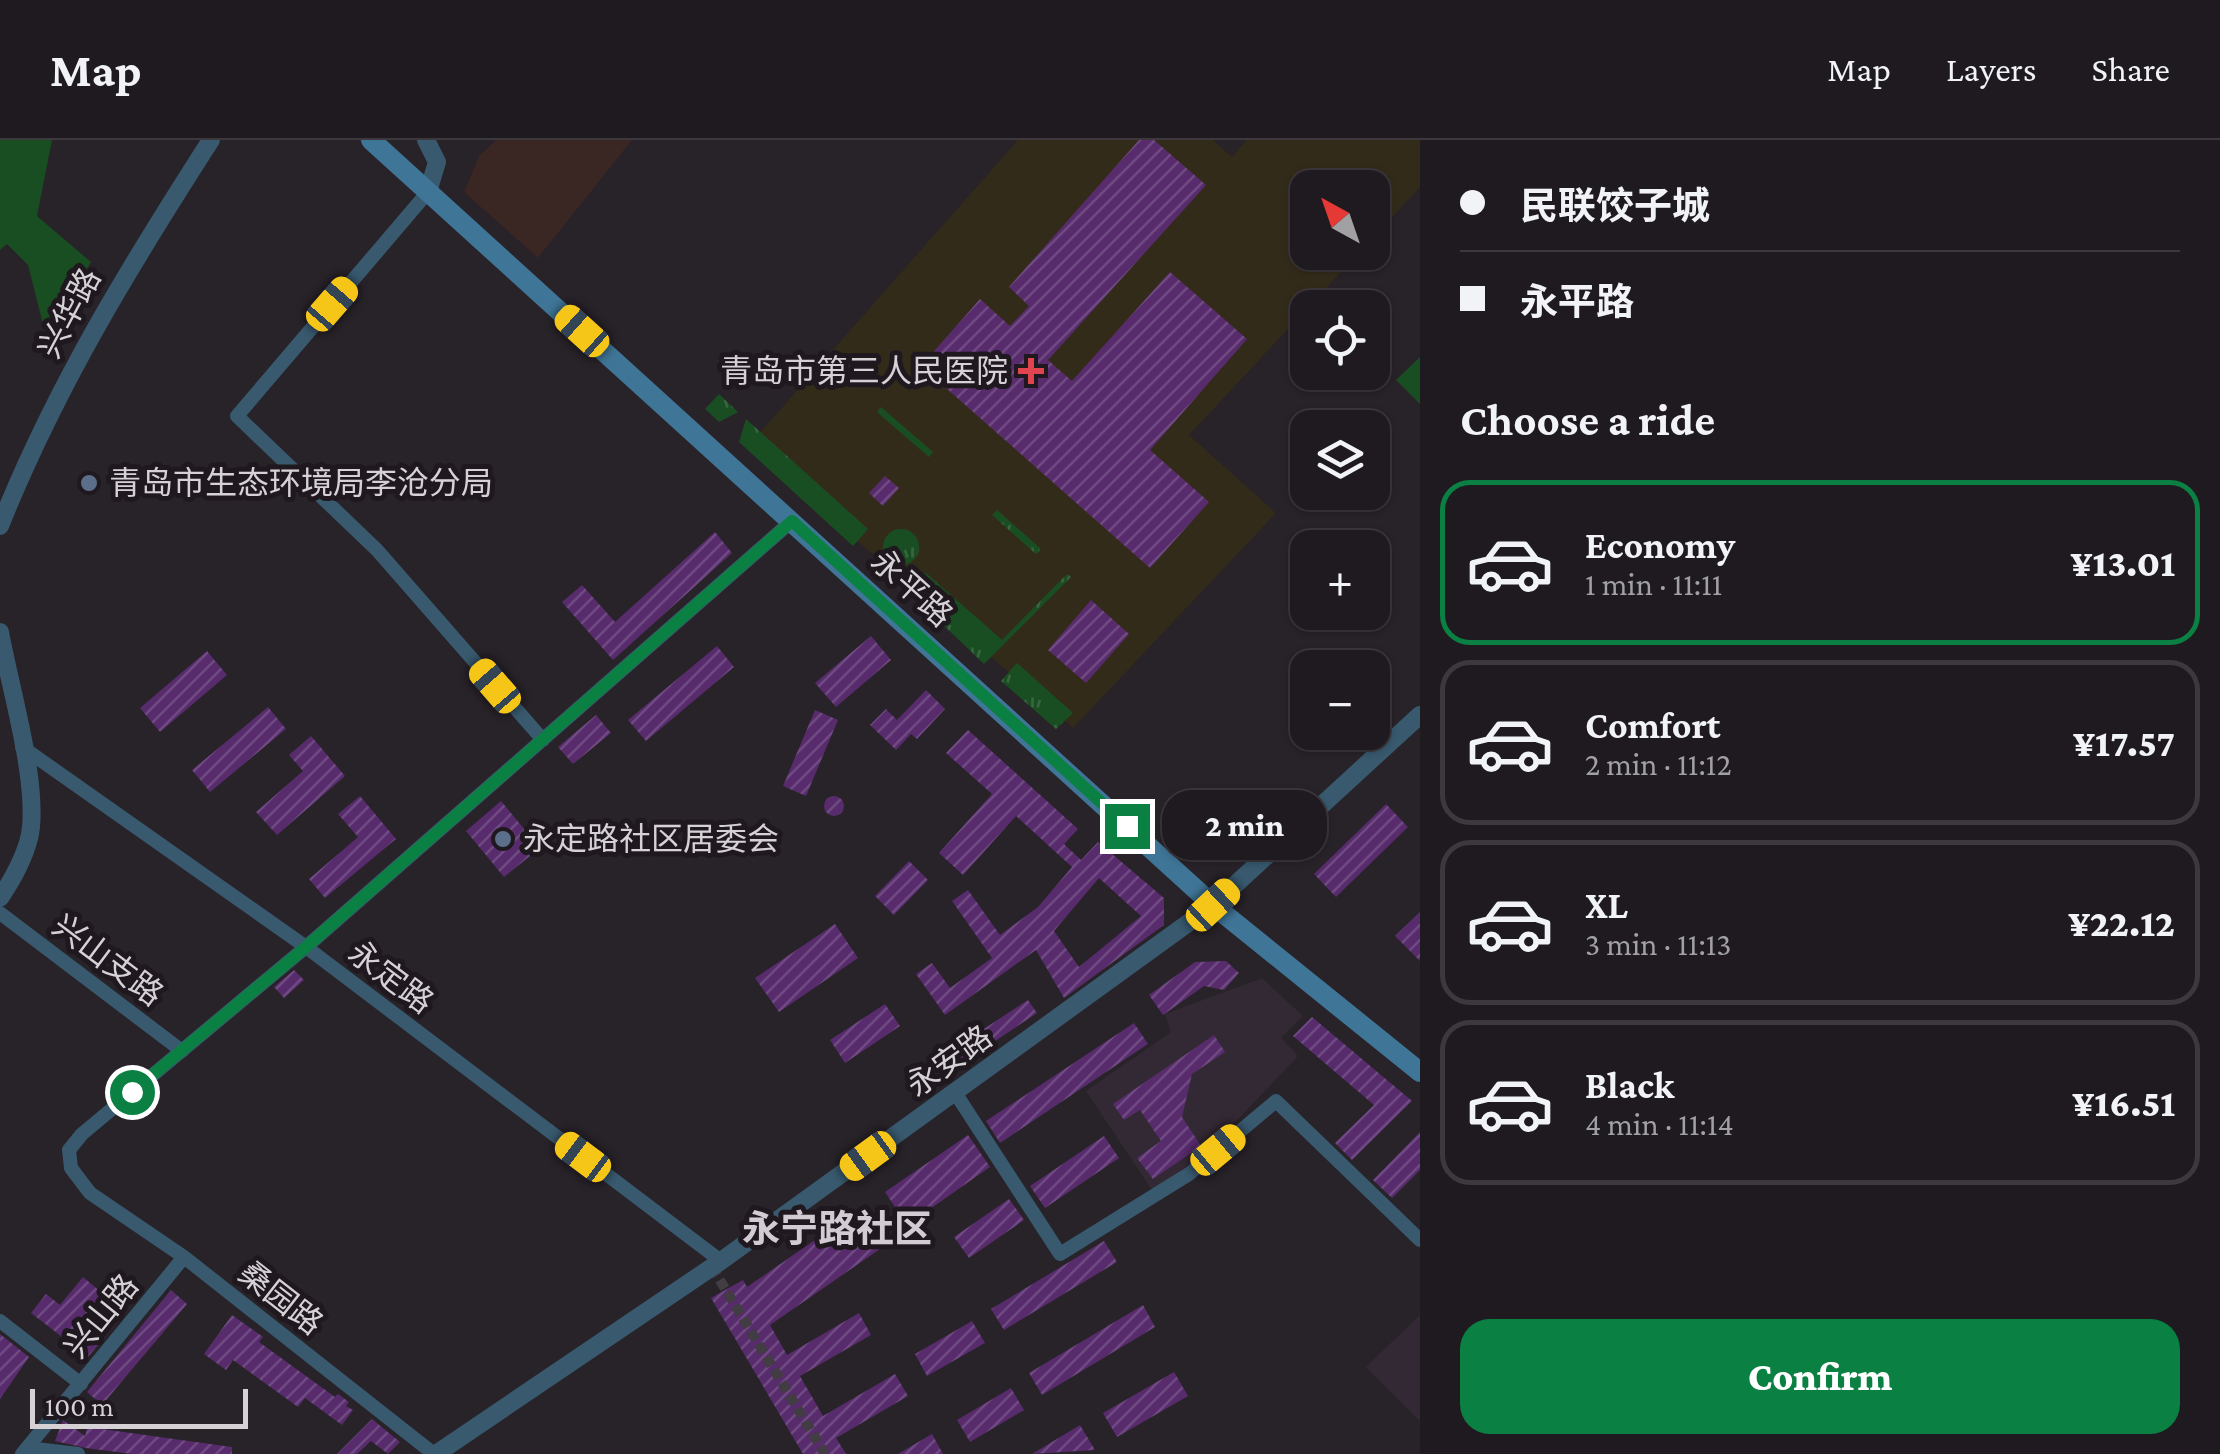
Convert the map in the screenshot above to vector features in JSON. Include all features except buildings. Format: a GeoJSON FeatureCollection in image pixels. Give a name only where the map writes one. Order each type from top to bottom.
{"type":"FeatureCollection","features":[{"type":"Feature","properties":{"kind":"main road","name":"永平路"},"geometry":{"type":"LineString","coordinates":[[371,140],[1213,905],[1420,1072]]}},
{"type":"Feature","properties":{"kind":"street","name":"兴华路"},"geometry":{"type":"LineString","coordinates":[[0,526],[22,471],[105,304],[211,140]]}},
{"type":"Feature","properties":{"kind":"street"},"geometry":{"type":"LineString","coordinates":[[426,140],[437,162],[428,192],[237,416],[377,550],[542,740]]}},
{"type":"Feature","properties":{"kind":"street"},"geometry":{"type":"LineString","coordinates":[[182,1051],[792,521]]}},
{"type":"Feature","properties":{"kind":"street"},"geometry":{"type":"LineString","coordinates":[[0,632],[31,826],[0,898]]}},
{"type":"Feature","properties":{"kind":"street","name":"永安路"},"geometry":{"type":"LineString","coordinates":[[435,1454],[721,1261],[1213,905],[1420,715]]}},
{"type":"Feature","properties":{"kind":"street","name":"永定路"},"geometry":{"type":"LineString","coordinates":[[21,746],[306,947],[721,1261]]}},
{"type":"Feature","properties":{"kind":"street","name":"兴山支路"},"geometry":{"type":"LineString","coordinates":[[0,913],[182,1051]]}},
{"type":"Feature","properties":{"kind":"street","name":"桑园路"},"geometry":{"type":"LineString","coordinates":[[182,1051],[71,1144],[69,1162],[90,1193],[184,1257],[435,1454]]}},
{"type":"Feature","properties":{"kind":"street"},"geometry":{"type":"LineString","coordinates":[[956,1094],[1060,1254],[1190,1174],[1276,1101],[1420,1240]]}},
{"type":"Feature","properties":{"kind":"street","name":"兴山路"},"geometry":{"type":"LineString","coordinates":[[25,1451],[184,1257]]}},
{"type":"Feature","properties":{"kind":"street"},"geometry":{"type":"LineString","coordinates":[[0,1321],[81,1384]]}},
{"type":"Feature","properties":{"kind":"street"},"geometry":{"type":"LineString","coordinates":[[25,1451],[78,1454]]}},
{"type":"Feature","properties":{"kind":"shaded area"},"geometry":{"type":"Polygon","coordinates":[[[496,140],[632,140],[538,258],[464,192],[479,156],[496,140]]]}},
{"type":"Feature","properties":{"kind":"shaded area","name":"青岛市第三人民医院"},"geometry":{"type":"Polygon","coordinates":[[[1018,140],[1213,140],[1232,157],[1247,140],[1420,140],[1420,187],[1390,220],[1390,170],[1290,170],[1290,270],[1343,270],[1324,290],[1290,290],[1290,327],[1189,435],[1276,513],[1073,728],[748,446],[1018,140]]]}},
{"type":"Feature","properties":{"kind":"shaded area"},"geometry":{"type":"Polygon","coordinates":[[[1262,978],[1303,1016],[1281,1038],[1298,1056],[1204,1155],[1152,1190],[1086,1091],[1171,1032],[1165,1014],[1262,978]]]}},
{"type":"Feature","properties":{"kind":"shaded area"},"geometry":{"type":"Polygon","coordinates":[[[1420,1315],[1420,1421],[1366,1367],[1420,1315]]]}},
{"type":"Feature","properties":{"kind":"green space"},"geometry":{"type":"Polygon","coordinates":[[[0,140],[52,140],[37,216],[91,262],[46,336],[28,265],[7,244],[0,250],[0,140]]]}},
{"type":"Feature","properties":{"kind":"green space"},"geometry":{"type":"Polygon","coordinates":[[[1420,357],[1420,404],[1396,380],[1420,357]]]}},
{"type":"Feature","properties":{"kind":"green space"},"geometry":{"type":"Polygon","coordinates":[[[719,394],[738,412],[719,422],[705,409],[719,394]]]}},
{"type":"Feature","properties":{"kind":"green space"},"geometry":{"type":"Polygon","coordinates":[[[881,407],[933,452],[929,457],[877,412],[881,407]]]}},
{"type":"Feature","properties":{"kind":"green space"},"geometry":{"type":"Polygon","coordinates":[[[746,419],[868,529],[853,546],[739,442],[746,419]]]}},
{"type":"Feature","properties":{"kind":"green space"},"geometry":{"type":"Polygon","coordinates":[[[997,510],[1041,549],[1036,554],[992,515],[997,510]]]}},
{"type":"Feature","properties":{"kind":"green space"},"geometry":{"type":"Polygon","coordinates":[[[901,529],[913,535],[919,547],[913,559],[901,565],[889,559],[883,547],[889,535],[901,529]]]}},
{"type":"Feature","properties":{"kind":"green space"},"geometry":{"type":"Polygon","coordinates":[[[926,573],[1002,640],[1067,574],[1071,577],[984,664],[913,596],[913,587],[926,573]]]}},
{"type":"Feature","properties":{"kind":"green space"},"geometry":{"type":"Polygon","coordinates":[[[1017,663],[1073,713],[1056,729],[1001,681],[1017,663]]]}},
{"type":"Feature","properties":{"kind":"tunnel"},"geometry":{"type":"LineString","coordinates":[[712,1267],[825,1454]]}},
{"type":"Feature","properties":{"kind":"place","name":"青岛市第三人民医院"},"geometry":{"type":"Point","coordinates":[1031,371]}},
{"type":"Feature","properties":{"kind":"place","name":"青岛市生态环境局李沧分局"},"geometry":{"type":"Point","coordinates":[89,483]}},
{"type":"Feature","properties":{"kind":"place","name":"永定路社区居委会"},"geometry":{"type":"Point","coordinates":[503,839]}},
{"type":"Feature","properties":{"kind":"district","name":"永宁路社区"},"geometry":{"type":"Point","coordinates":[837,1229]}},
{"type":"Feature","properties":{"kind":"route"},"geometry":{"type":"LineString","coordinates":[[132,1092],[306,947],[792,521],[1127,826]]}}]}
